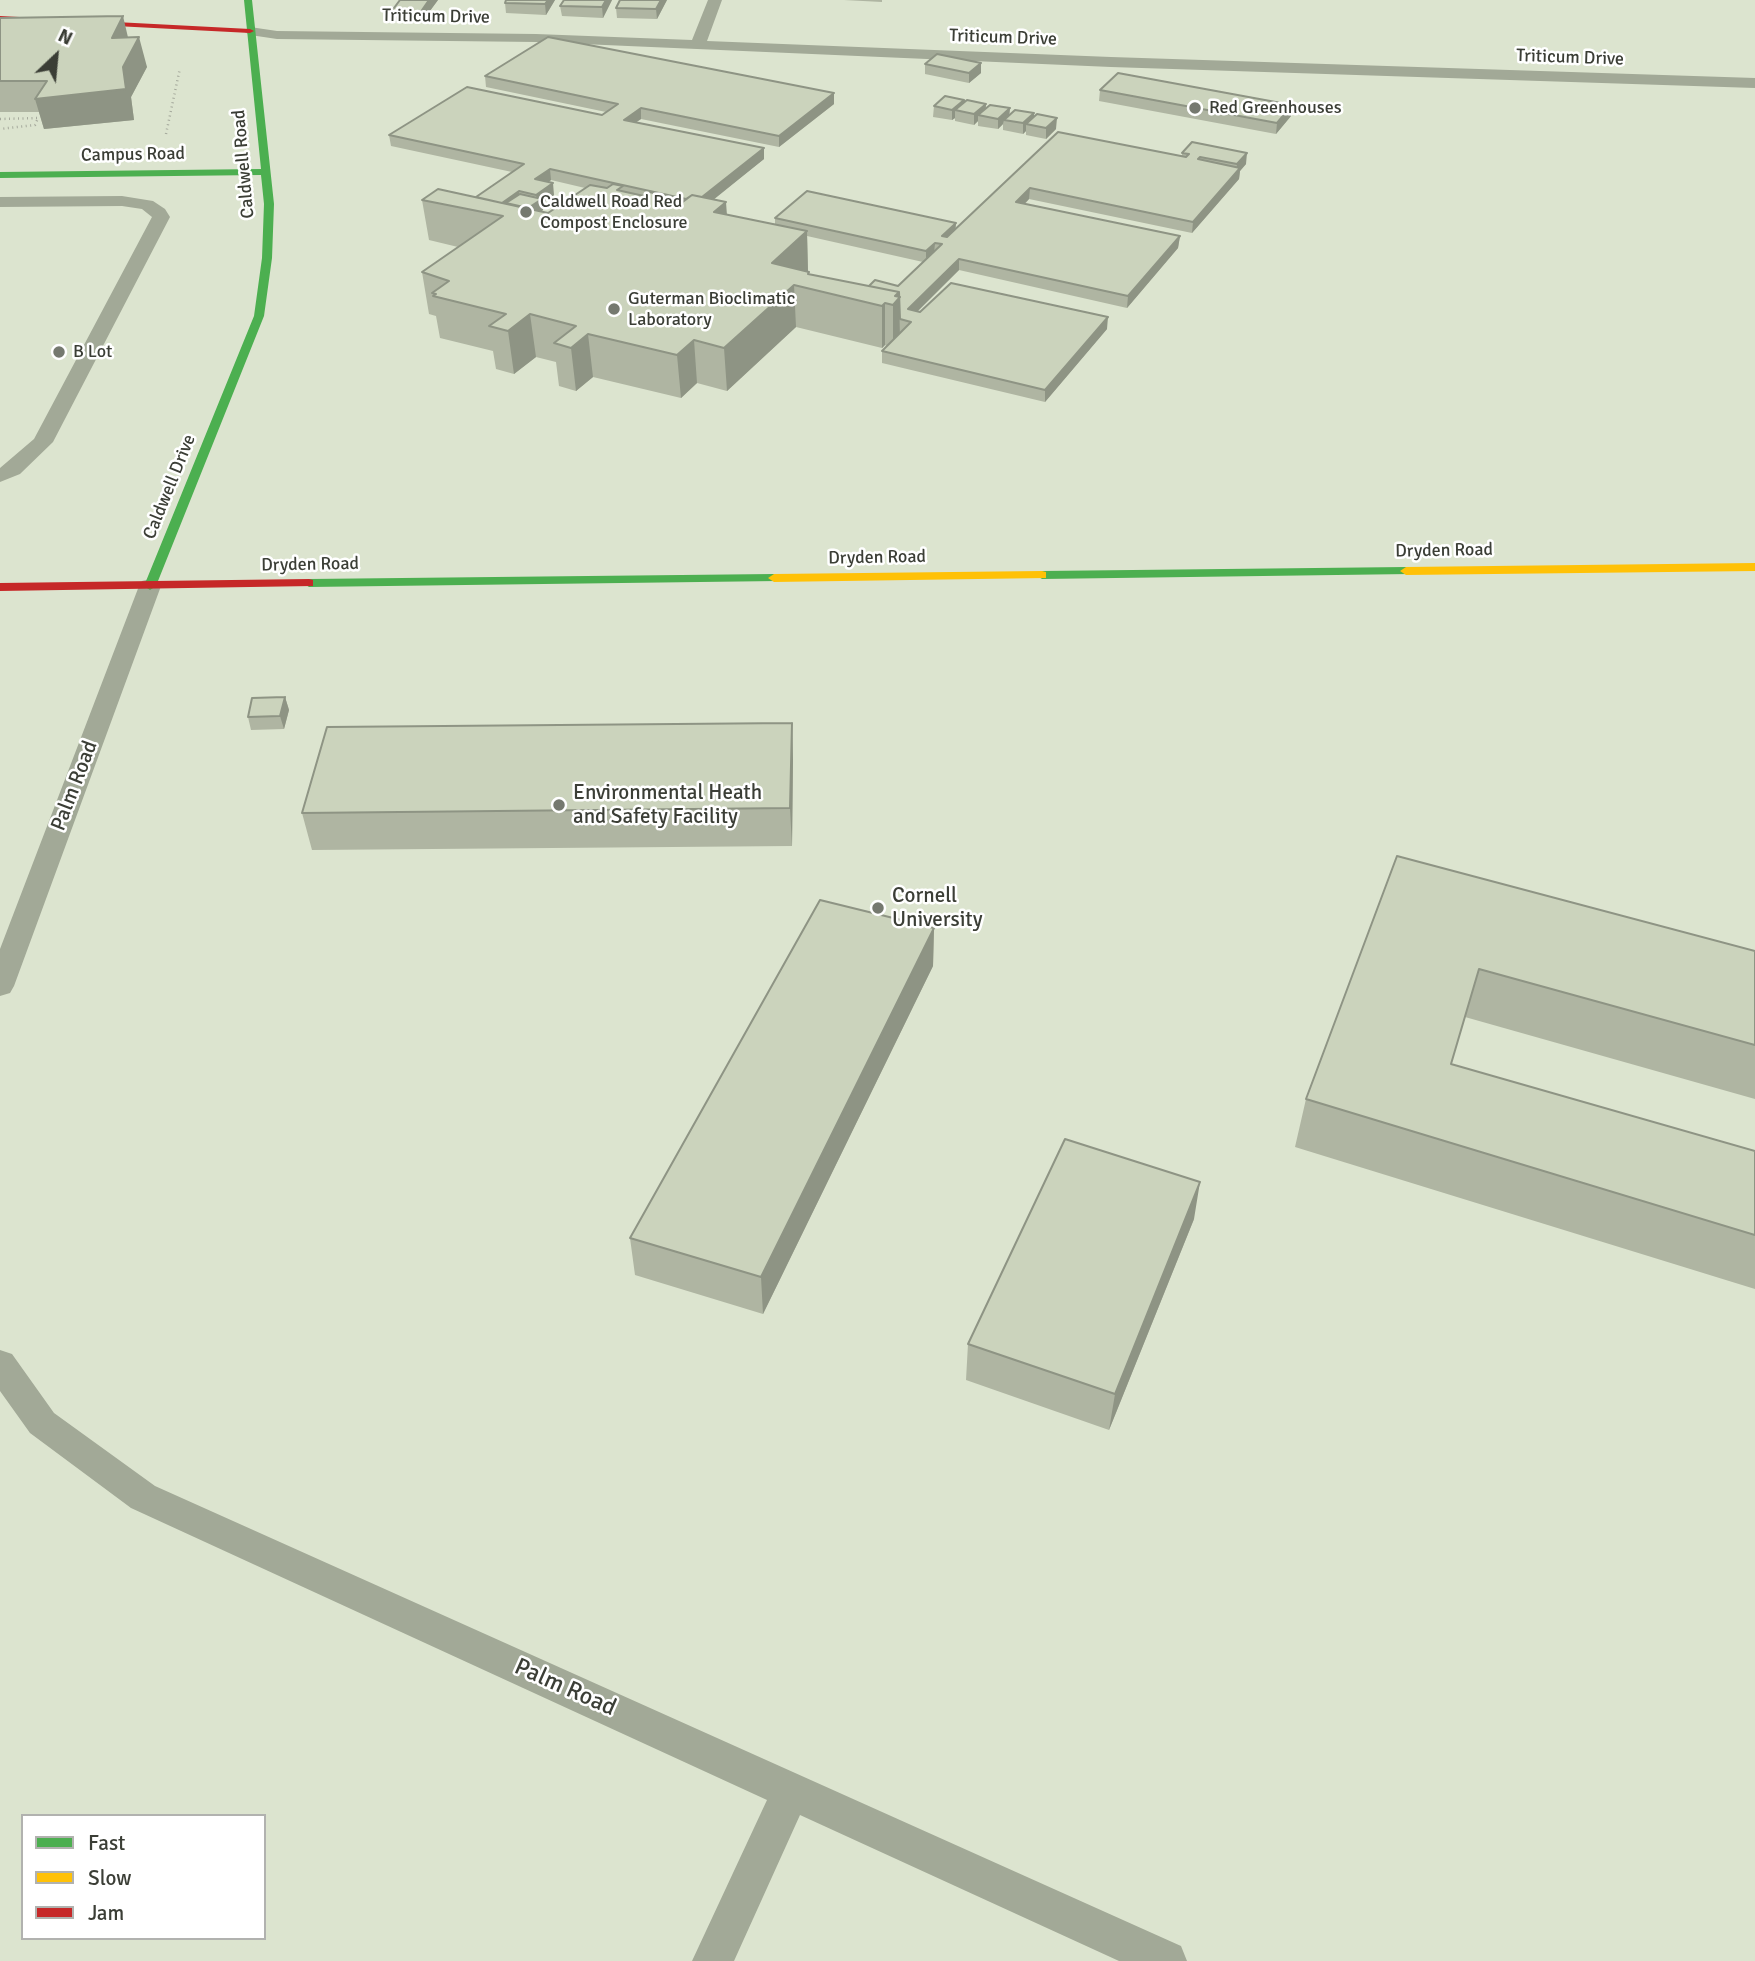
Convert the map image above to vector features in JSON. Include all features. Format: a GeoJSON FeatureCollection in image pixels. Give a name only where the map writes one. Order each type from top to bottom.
{"type":"FeatureCollection","features":[{"type":"Feature","properties":{"kind":"street","name":"Caldwell Road"},"geometry":{"type":"LineString","coordinates":[[225,402],[259,316],[268,244],[269,204],[248,0]]}},
{"type":"Feature","properties":{"kind":"street"},"geometry":{"type":"LineString","coordinates":[[0,18],[250,31]]}},
{"type":"Feature","properties":{"kind":"street","name":"Campus Road"},"geometry":{"type":"LineString","coordinates":[[0,176],[266,172]]}},
{"type":"Feature","properties":{"kind":"street","name":"Caldwell Drive"},"geometry":{"type":"LineString","coordinates":[[150,586],[225,402]]}},
{"type":"Feature","properties":{"kind":"street","name":"Dryden Road"},"geometry":{"type":"LineString","coordinates":[[0,587],[1755,568]]}},
{"type":"Feature","properties":{"kind":"lane"},"geometry":{"type":"LineString","coordinates":[[698,45],[715,0]]}},
{"type":"Feature","properties":{"kind":"lane","name":"Triticum Drive"},"geometry":{"type":"LineString","coordinates":[[250,31],[277,35],[523,38],[1755,83]]}},
{"type":"Feature","properties":{"kind":"lane"},"geometry":{"type":"LineString","coordinates":[[0,202],[136,202],[154,209],[161,218],[43,442],[13,470],[0,476]]}},
{"type":"Feature","properties":{"kind":"lane","name":"Palm Road"},"geometry":{"type":"LineString","coordinates":[[0,986],[150,586]]}},
{"type":"Feature","properties":{"kind":"lane","name":"Palm Road"},"geometry":{"type":"LineString","coordinates":[[0,1364],[42,1423],[143,1497],[1166,1961]]}},
{"type":"Feature","properties":{"kind":"lane"},"geometry":{"type":"LineString","coordinates":[[713,1961],[791,1791]]}},
{"type":"Feature","properties":{"kind":"path"},"geometry":{"type":"LineString","coordinates":[[0,118],[38,118],[35,125],[0,129]]}},
{"type":"Feature","properties":{"kind":"shaded area","name":"Cornell University"},"geometry":{"type":"Polygon","coordinates":[[[0,0],[1755,0],[1755,1961],[0,1961],[0,0]]]}},
{"type":"Feature","properties":{"kind":"building"},"geometry":{"type":"Polygon","coordinates":[[[400,0],[429,0],[420,13],[391,12],[400,0]]]}},
{"type":"Feature","properties":{"kind":"building"},"geometry":{"type":"Polygon","coordinates":[[[506,0],[548,0],[545,4],[505,3],[506,0]]]}},
{"type":"Feature","properties":{"kind":"building"},"geometry":{"type":"Polygon","coordinates":[[[564,0],[606,0],[602,7],[560,6],[564,0]]]}},
{"type":"Feature","properties":{"kind":"building"},"geometry":{"type":"Polygon","coordinates":[[[620,0],[661,0],[656,9],[616,8],[620,0]]]}},
{"type":"Feature","properties":{"kind":"building"},"geometry":{"type":"Polygon","coordinates":[[[123,16],[112,38],[139,37],[123,67],[126,89],[35,99],[47,81],[0,81],[0,18],[123,16]]]}},
{"type":"Feature","properties":{"kind":"building"},"geometry":{"type":"Polygon","coordinates":[[[548,37],[834,93],[779,136],[641,108],[624,120],[764,148],[702,197],[692,195],[686,199],[550,169],[535,179],[553,183],[536,195],[519,191],[502,203],[476,197],[524,164],[389,135],[467,87],[602,115],[618,104],[485,76],[548,37]]]}},
{"type":"Feature","properties":{"kind":"building"},"geometry":{"type":"Polygon","coordinates":[[[937,54],[981,63],[969,73],[925,64],[937,54]]]}},
{"type":"Feature","properties":{"kind":"building"},"geometry":{"type":"Polygon","coordinates":[[[1118,73],[1292,105],[1277,123],[1100,90],[1118,73]]]}},
{"type":"Feature","properties":{"kind":"building"},"geometry":{"type":"Polygon","coordinates":[[[945,96],[964,100],[952,110],[934,106],[945,96]]]}},
{"type":"Feature","properties":{"kind":"building"},"geometry":{"type":"Polygon","coordinates":[[[967,100],[986,104],[974,114],[955,110],[967,100]]]}},
{"type":"Feature","properties":{"kind":"building"},"geometry":{"type":"Polygon","coordinates":[[[990,105],[1010,108],[998,119],[978,115],[990,105]]]}},
{"type":"Feature","properties":{"kind":"building"},"geometry":{"type":"Polygon","coordinates":[[[1015,110],[1034,113],[1023,123],[1004,120],[1015,110]]]}},
{"type":"Feature","properties":{"kind":"building"},"geometry":{"type":"Polygon","coordinates":[[[1037,114],[1057,118],[1046,128],[1026,124],[1037,114]]]}},
{"type":"Feature","properties":{"kind":"building"},"geometry":{"type":"Polygon","coordinates":[[[1058,132],[1186,157],[1189,154],[1182,153],[1192,142],[1247,153],[1237,164],[1200,157],[1198,159],[1240,168],[1193,222],[1030,188],[1016,202],[1180,236],[1128,296],[959,259],[908,309],[920,312],[951,283],[1108,317],[1045,390],[882,351],[911,322],[900,319],[899,292],[869,286],[875,280],[898,286],[942,244],[935,243],[926,251],[775,218],[807,191],[956,223],[942,236],[947,237],[1058,132]]]}},
{"type":"Feature","properties":{"kind":"building","name":"Guterman Bioclimatic Laboratory"},"geometry":{"type":"Polygon","coordinates":[[[613,184],[623,186],[617,190],[644,196],[650,192],[660,195],[655,199],[680,204],[692,195],[726,202],[714,212],[807,231],[772,263],[809,272],[808,274],[899,292],[895,296],[900,297],[893,305],[885,303],[882,306],[794,285],[724,348],[694,340],[677,355],[588,334],[571,348],[554,343],[576,326],[530,314],[508,331],[489,326],[506,314],[433,296],[436,294],[432,293],[449,281],[422,272],[503,216],[422,200],[438,189],[548,213],[590,185],[607,188],[613,184]]]}},
{"type":"Feature","properties":{"kind":"building"},"geometry":{"type":"Polygon","coordinates":[[[520,194],[542,199],[528,208],[506,203],[520,194]]]}},
{"type":"Feature","properties":{"kind":"building"},"geometry":{"type":"Polygon","coordinates":[[[285,697],[280,716],[248,717],[252,698],[285,697]]]}},
{"type":"Feature","properties":{"kind":"building"},"geometry":{"type":"Polygon","coordinates":[[[792,723],[790,808],[302,813],[327,727],[792,723]]]}},
{"type":"Feature","properties":{"kind":"building"},"geometry":{"type":"Polygon","coordinates":[[[1397,856],[1755,951],[1755,1045],[1479,969],[1451,1064],[1755,1151],[1755,1235],[1306,1099],[1397,856]]]}},
{"type":"Feature","properties":{"kind":"building"},"geometry":{"type":"Polygon","coordinates":[[[820,900],[934,928],[761,1277],[630,1238],[820,900]]]}},
{"type":"Feature","properties":{"kind":"building"},"geometry":{"type":"Polygon","coordinates":[[[1065,1139],[1200,1182],[1115,1394],[968,1344],[1065,1139]]]}},
{"type":"Feature","properties":{"kind":"traffic: fast"},"geometry":{"type":"LineString","coordinates":[[150,586],[259,316],[267,258],[269,204],[248,0]]}},
{"type":"Feature","properties":{"kind":"traffic: fast"},"geometry":{"type":"LineString","coordinates":[[0,175],[266,172]]}},
{"type":"Feature","properties":{"kind":"traffic: fast"},"geometry":{"type":"LineString","coordinates":[[1042,575],[1406,571]]}},
{"type":"Feature","properties":{"kind":"traffic: fast"},"geometry":{"type":"LineString","coordinates":[[309,583],[774,578]]}},
{"type":"Feature","properties":{"kind":"traffic: slow"},"geometry":{"type":"LineString","coordinates":[[1406,571],[1755,567]]}},
{"type":"Feature","properties":{"kind":"traffic: slow"},"geometry":{"type":"LineString","coordinates":[[774,578],[1042,575]]}},
{"type":"Feature","properties":{"kind":"traffic: jam"},"geometry":{"type":"LineString","coordinates":[[0,18],[250,31]]}},
{"type":"Feature","properties":{"kind":"traffic: jam"},"geometry":{"type":"LineString","coordinates":[[0,587],[309,583]]}},
{"type":"Feature","properties":{"kind":"place","name":"Red Greenhouses"},"geometry":{"type":"Point","coordinates":[1195,108]}},
{"type":"Feature","properties":{"kind":"place","name":"Caldwell Road Red Compost Enclosure"},"geometry":{"type":"Point","coordinates":[526,212]}},
{"type":"Feature","properties":{"kind":"place","name":"Guterman Bioclimatic Laboratory"},"geometry":{"type":"Point","coordinates":[614,309]}},
{"type":"Feature","properties":{"kind":"place","name":"B Lot"},"geometry":{"type":"Point","coordinates":[59,352]}},
{"type":"Feature","properties":{"kind":"place","name":"Environmental Heath and Safety Facility"},"geometry":{"type":"Point","coordinates":[559,805]}},
{"type":"Feature","properties":{"kind":"place","name":"Cornell University"},"geometry":{"type":"Point","coordinates":[878,908]}}]}
